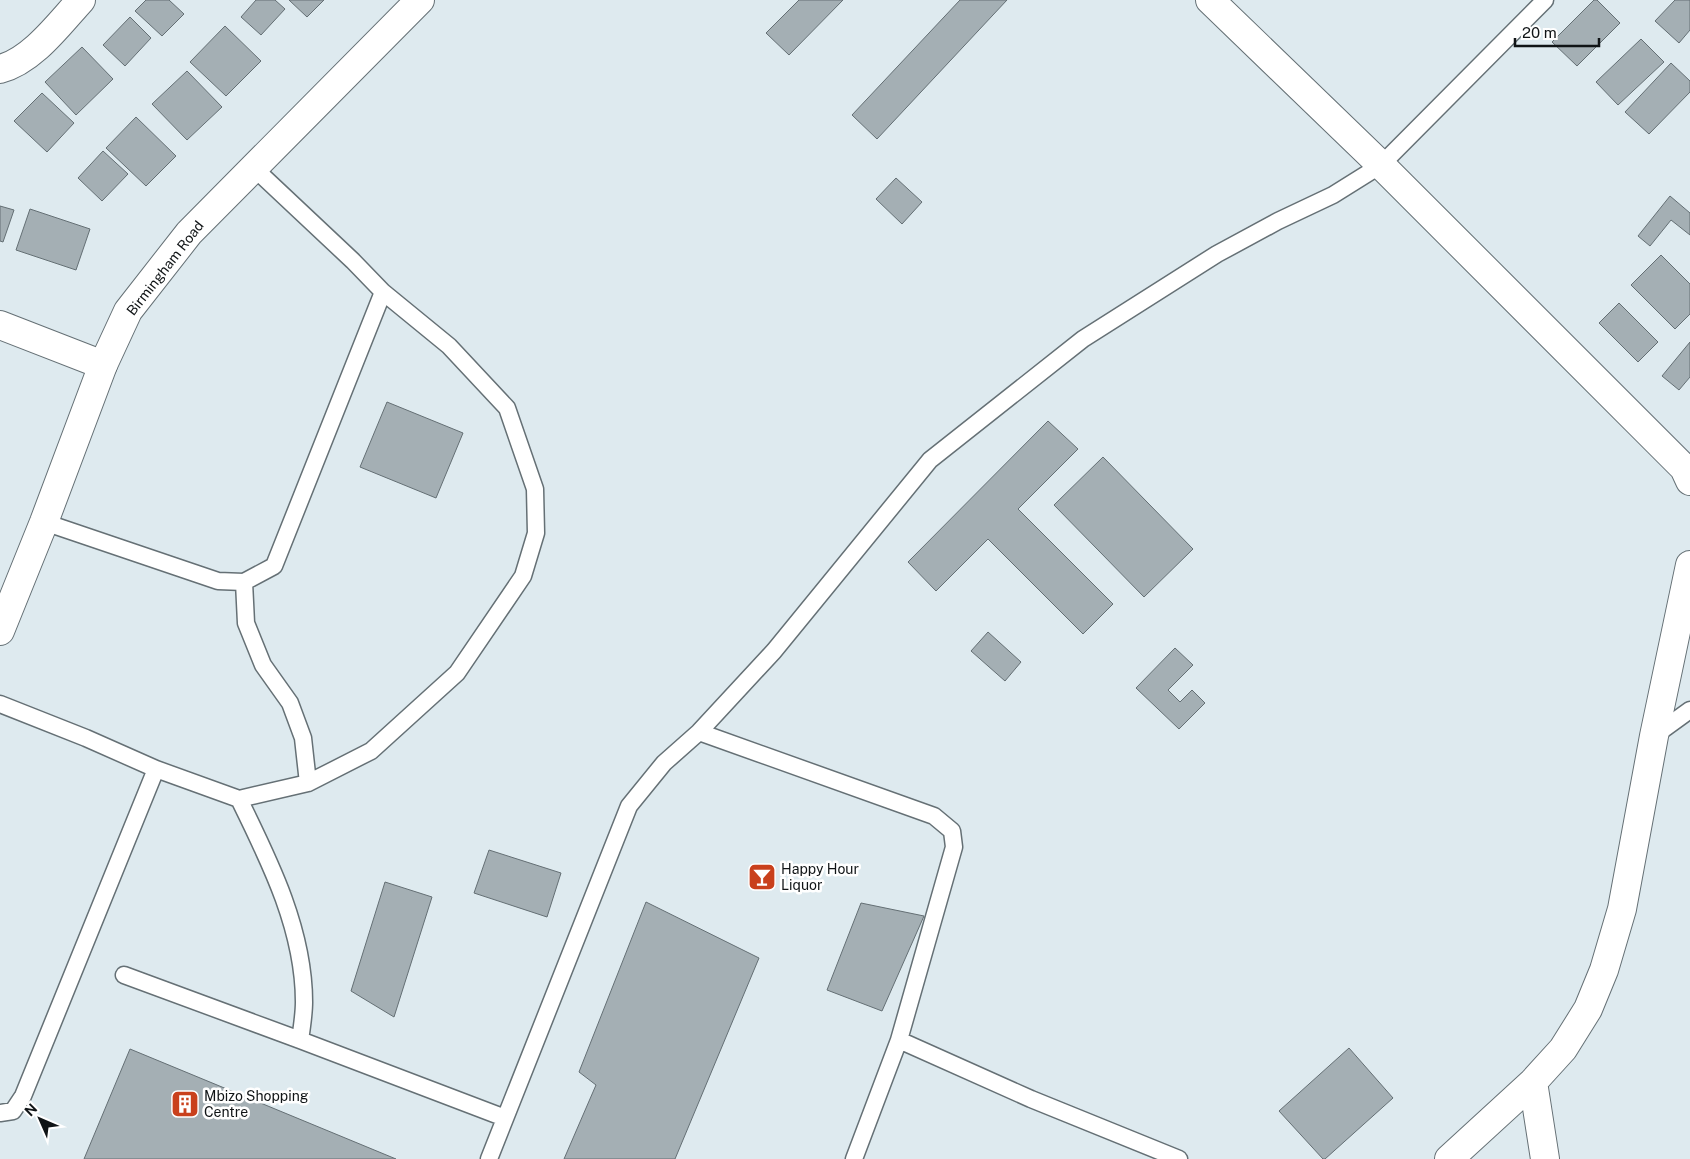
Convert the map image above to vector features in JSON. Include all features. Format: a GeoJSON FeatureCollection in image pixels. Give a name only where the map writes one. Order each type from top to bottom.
{"type":"FeatureCollection","features":[{"type":"Feature","properties":{"kind":"street"},"geometry":{"type":"LineString","coordinates":[[0,69],[12,66],[42,43],[81,0]]}},
{"type":"Feature","properties":{"kind":"street","name":"Birmingham Road"},"geometry":{"type":"LineString","coordinates":[[0,631],[44,522],[103,365],[128,311],[190,233],[253,167],[420,0]]}},
{"type":"Feature","properties":{"kind":"street"},"geometry":{"type":"LineString","coordinates":[[1210,0],[1381,165],[1684,468],[1690,481]]}},
{"type":"Feature","properties":{"kind":"street"},"geometry":{"type":"LineString","coordinates":[[0,325],[103,365]]}},
{"type":"Feature","properties":{"kind":"street"},"geometry":{"type":"LineString","coordinates":[[1449,1159],[1533,1082],[1563,1049],[1583,1017],[1604,970],[1622,909],[1654,736],[1690,565]]}},
{"type":"Feature","properties":{"kind":"street"},"geometry":{"type":"LineString","coordinates":[[1533,1082],[1545,1159]]}},
{"type":"Feature","properties":{"kind":"lane"},"geometry":{"type":"LineString","coordinates":[[489,1159],[628,806],[664,763],[700,732],[774,651],[930,460],[1083,339],[1217,254],[1278,221],[1333,195],[1381,165],[1546,0]]}},
{"type":"Feature","properties":{"kind":"lane"},"geometry":{"type":"LineString","coordinates":[[0,704],[86,738],[156,769],[238,799],[308,783],[372,751],[457,673],[523,576],[536,533],[534,489],[507,408],[449,346],[383,292],[353,261],[253,167]]}},
{"type":"Feature","properties":{"kind":"lane"},"geometry":{"type":"LineString","coordinates":[[44,522],[218,581],[244,582],[274,566],[383,292]]}},
{"type":"Feature","properties":{"kind":"lane"},"geometry":{"type":"LineString","coordinates":[[244,582],[246,623],[263,665],[290,703],[303,738],[308,783]]}},
{"type":"Feature","properties":{"kind":"lane"},"geometry":{"type":"LineString","coordinates":[[1654,736],[1690,710]]}},
{"type":"Feature","properties":{"kind":"lane"},"geometry":{"type":"LineString","coordinates":[[700,732],[934,816],[952,831],[954,847],[899,1040],[854,1159]]}},
{"type":"Feature","properties":{"kind":"lane"},"geometry":{"type":"LineString","coordinates":[[0,1113],[13,1110],[23,1096],[156,769]]}},
{"type":"Feature","properties":{"kind":"lane"},"geometry":{"type":"LineString","coordinates":[[238,799],[261,844],[283,899],[299,952],[304,1002],[300,1040]]}},
{"type":"Feature","properties":{"kind":"lane"},"geometry":{"type":"LineString","coordinates":[[124,975],[505,1118]]}},
{"type":"Feature","properties":{"kind":"lane"},"geometry":{"type":"LineString","coordinates":[[899,1040],[1031,1099],[1178,1159]]}},
{"type":"Feature","properties":{"kind":"building"},"geometry":{"type":"Polygon","coordinates":[[[146,0],[169,0],[184,14],[162,36],[135,11],[146,0]]]}},
{"type":"Feature","properties":{"kind":"building"},"geometry":{"type":"Polygon","coordinates":[[[256,0],[275,0],[285,9],[261,35],[241,17],[256,0]]]}},
{"type":"Feature","properties":{"kind":"building"},"geometry":{"type":"Polygon","coordinates":[[[289,0],[324,0],[307,17],[289,0]]]}},
{"type":"Feature","properties":{"kind":"building"},"geometry":{"type":"Polygon","coordinates":[[[799,0],[843,0],[789,55],[766,33],[799,0]]]}},
{"type":"Feature","properties":{"kind":"building"},"geometry":{"type":"Polygon","coordinates":[[[960,0],[1007,0],[877,139],[852,115],[960,0]]]}},
{"type":"Feature","properties":{"kind":"building"},"geometry":{"type":"Polygon","coordinates":[[[1594,0],[1597,0],[1620,23],[1577,66],[1552,42],[1594,0]]]}},
{"type":"Feature","properties":{"kind":"building"},"geometry":{"type":"Polygon","coordinates":[[[1675,0],[1690,0],[1690,30],[1679,43],[1655,21],[1675,0]]]}},
{"type":"Feature","properties":{"kind":"building"},"geometry":{"type":"Polygon","coordinates":[[[130,17],[151,38],[125,66],[103,45],[130,17]]]}},
{"type":"Feature","properties":{"kind":"building"},"geometry":{"type":"Polygon","coordinates":[[[225,26],[261,61],[226,96],[190,62],[225,26]]]}},
{"type":"Feature","properties":{"kind":"building"},"geometry":{"type":"Polygon","coordinates":[[[1641,39],[1664,62],[1618,105],[1596,82],[1641,39]]]}},
{"type":"Feature","properties":{"kind":"building"},"geometry":{"type":"Polygon","coordinates":[[[82,47],[113,79],[76,115],[45,82],[82,47]]]}},
{"type":"Feature","properties":{"kind":"building"},"geometry":{"type":"Polygon","coordinates":[[[1671,63],[1690,81],[1690,92],[1649,134],[1625,112],[1671,63]]]}},
{"type":"Feature","properties":{"kind":"building"},"geometry":{"type":"Polygon","coordinates":[[[187,71],[222,107],[187,140],[152,104],[187,71]]]}},
{"type":"Feature","properties":{"kind":"building"},"geometry":{"type":"Polygon","coordinates":[[[42,93],[74,123],[47,152],[14,121],[42,93]]]}},
{"type":"Feature","properties":{"kind":"building"},"geometry":{"type":"Polygon","coordinates":[[[136,117],[176,156],[146,186],[106,148],[136,117]]]}},
{"type":"Feature","properties":{"kind":"building"},"geometry":{"type":"Polygon","coordinates":[[[103,151],[128,174],[102,201],[78,178],[103,151]]]}},
{"type":"Feature","properties":{"kind":"building"},"geometry":{"type":"Polygon","coordinates":[[[896,178],[922,202],[902,224],[876,199],[896,178]]]}},
{"type":"Feature","properties":{"kind":"building"},"geometry":{"type":"Polygon","coordinates":[[[1670,196],[1690,213],[1690,235],[1671,220],[1650,246],[1638,236],[1670,196]]]}},
{"type":"Feature","properties":{"kind":"building"},"geometry":{"type":"Polygon","coordinates":[[[0,206],[14,210],[3,242],[0,241],[0,206]]]}},
{"type":"Feature","properties":{"kind":"building"},"geometry":{"type":"Polygon","coordinates":[[[30,209],[90,229],[76,270],[16,250],[30,209]]]}},
{"type":"Feature","properties":{"kind":"building"},"geometry":{"type":"Polygon","coordinates":[[[1661,255],[1690,284],[1690,314],[1675,329],[1631,285],[1661,255]]]}},
{"type":"Feature","properties":{"kind":"building"},"geometry":{"type":"Polygon","coordinates":[[[1619,303],[1658,342],[1638,362],[1599,323],[1619,303]]]}},
{"type":"Feature","properties":{"kind":"building"},"geometry":{"type":"Polygon","coordinates":[[[1690,342],[1690,377],[1679,390],[1662,376],[1690,342]]]}},
{"type":"Feature","properties":{"kind":"building"},"geometry":{"type":"Polygon","coordinates":[[[387,402],[463,433],[436,498],[360,467],[387,402]]]}},
{"type":"Feature","properties":{"kind":"building"},"geometry":{"type":"Polygon","coordinates":[[[1048,421],[1078,449],[1018,509],[1113,604],[1083,634],[988,539],[936,591],[908,562],[1048,421]]]}},
{"type":"Feature","properties":{"kind":"building"},"geometry":{"type":"Polygon","coordinates":[[[1103,457],[1193,549],[1144,597],[1054,505],[1103,457]]]}},
{"type":"Feature","properties":{"kind":"building"},"geometry":{"type":"Polygon","coordinates":[[[988,632],[1021,662],[1005,681],[971,651],[988,632]]]}},
{"type":"Feature","properties":{"kind":"building"},"geometry":{"type":"Polygon","coordinates":[[[1175,648],[1193,665],[1168,690],[1180,702],[1192,690],[1205,703],[1179,729],[1136,688],[1175,648]]]}},
{"type":"Feature","properties":{"kind":"building"},"geometry":{"type":"Polygon","coordinates":[[[489,850],[561,873],[547,917],[474,893],[489,850]]]}},
{"type":"Feature","properties":{"kind":"building"},"geometry":{"type":"Polygon","coordinates":[[[385,882],[432,897],[394,1017],[351,991],[385,882]]]}},
{"type":"Feature","properties":{"kind":"building"},"geometry":{"type":"Polygon","coordinates":[[[646,902],[759,958],[675,1159],[564,1159],[596,1085],[579,1072],[646,902]]]}},
{"type":"Feature","properties":{"kind":"building"},"geometry":{"type":"Polygon","coordinates":[[[861,903],[924,916],[882,1011],[827,990],[861,903]]]}},
{"type":"Feature","properties":{"kind":"building"},"geometry":{"type":"Polygon","coordinates":[[[1349,1048],[1393,1098],[1323,1159],[1279,1111],[1349,1048]]]}},
{"type":"Feature","properties":{"kind":"building","name":"Mbizo Shopping Centre"},"geometry":{"type":"Polygon","coordinates":[[[130,1049],[396,1159],[84,1159],[130,1049]]]}},
{"type":"Feature","properties":{"kind":"place","name":"Happy Hour Liquor"},"geometry":{"type":"Point","coordinates":[762,877]}},
{"type":"Feature","properties":{"kind":"place","name":"Mbizo Shopping Centre"},"geometry":{"type":"Point","coordinates":[185,1104]}}]}
